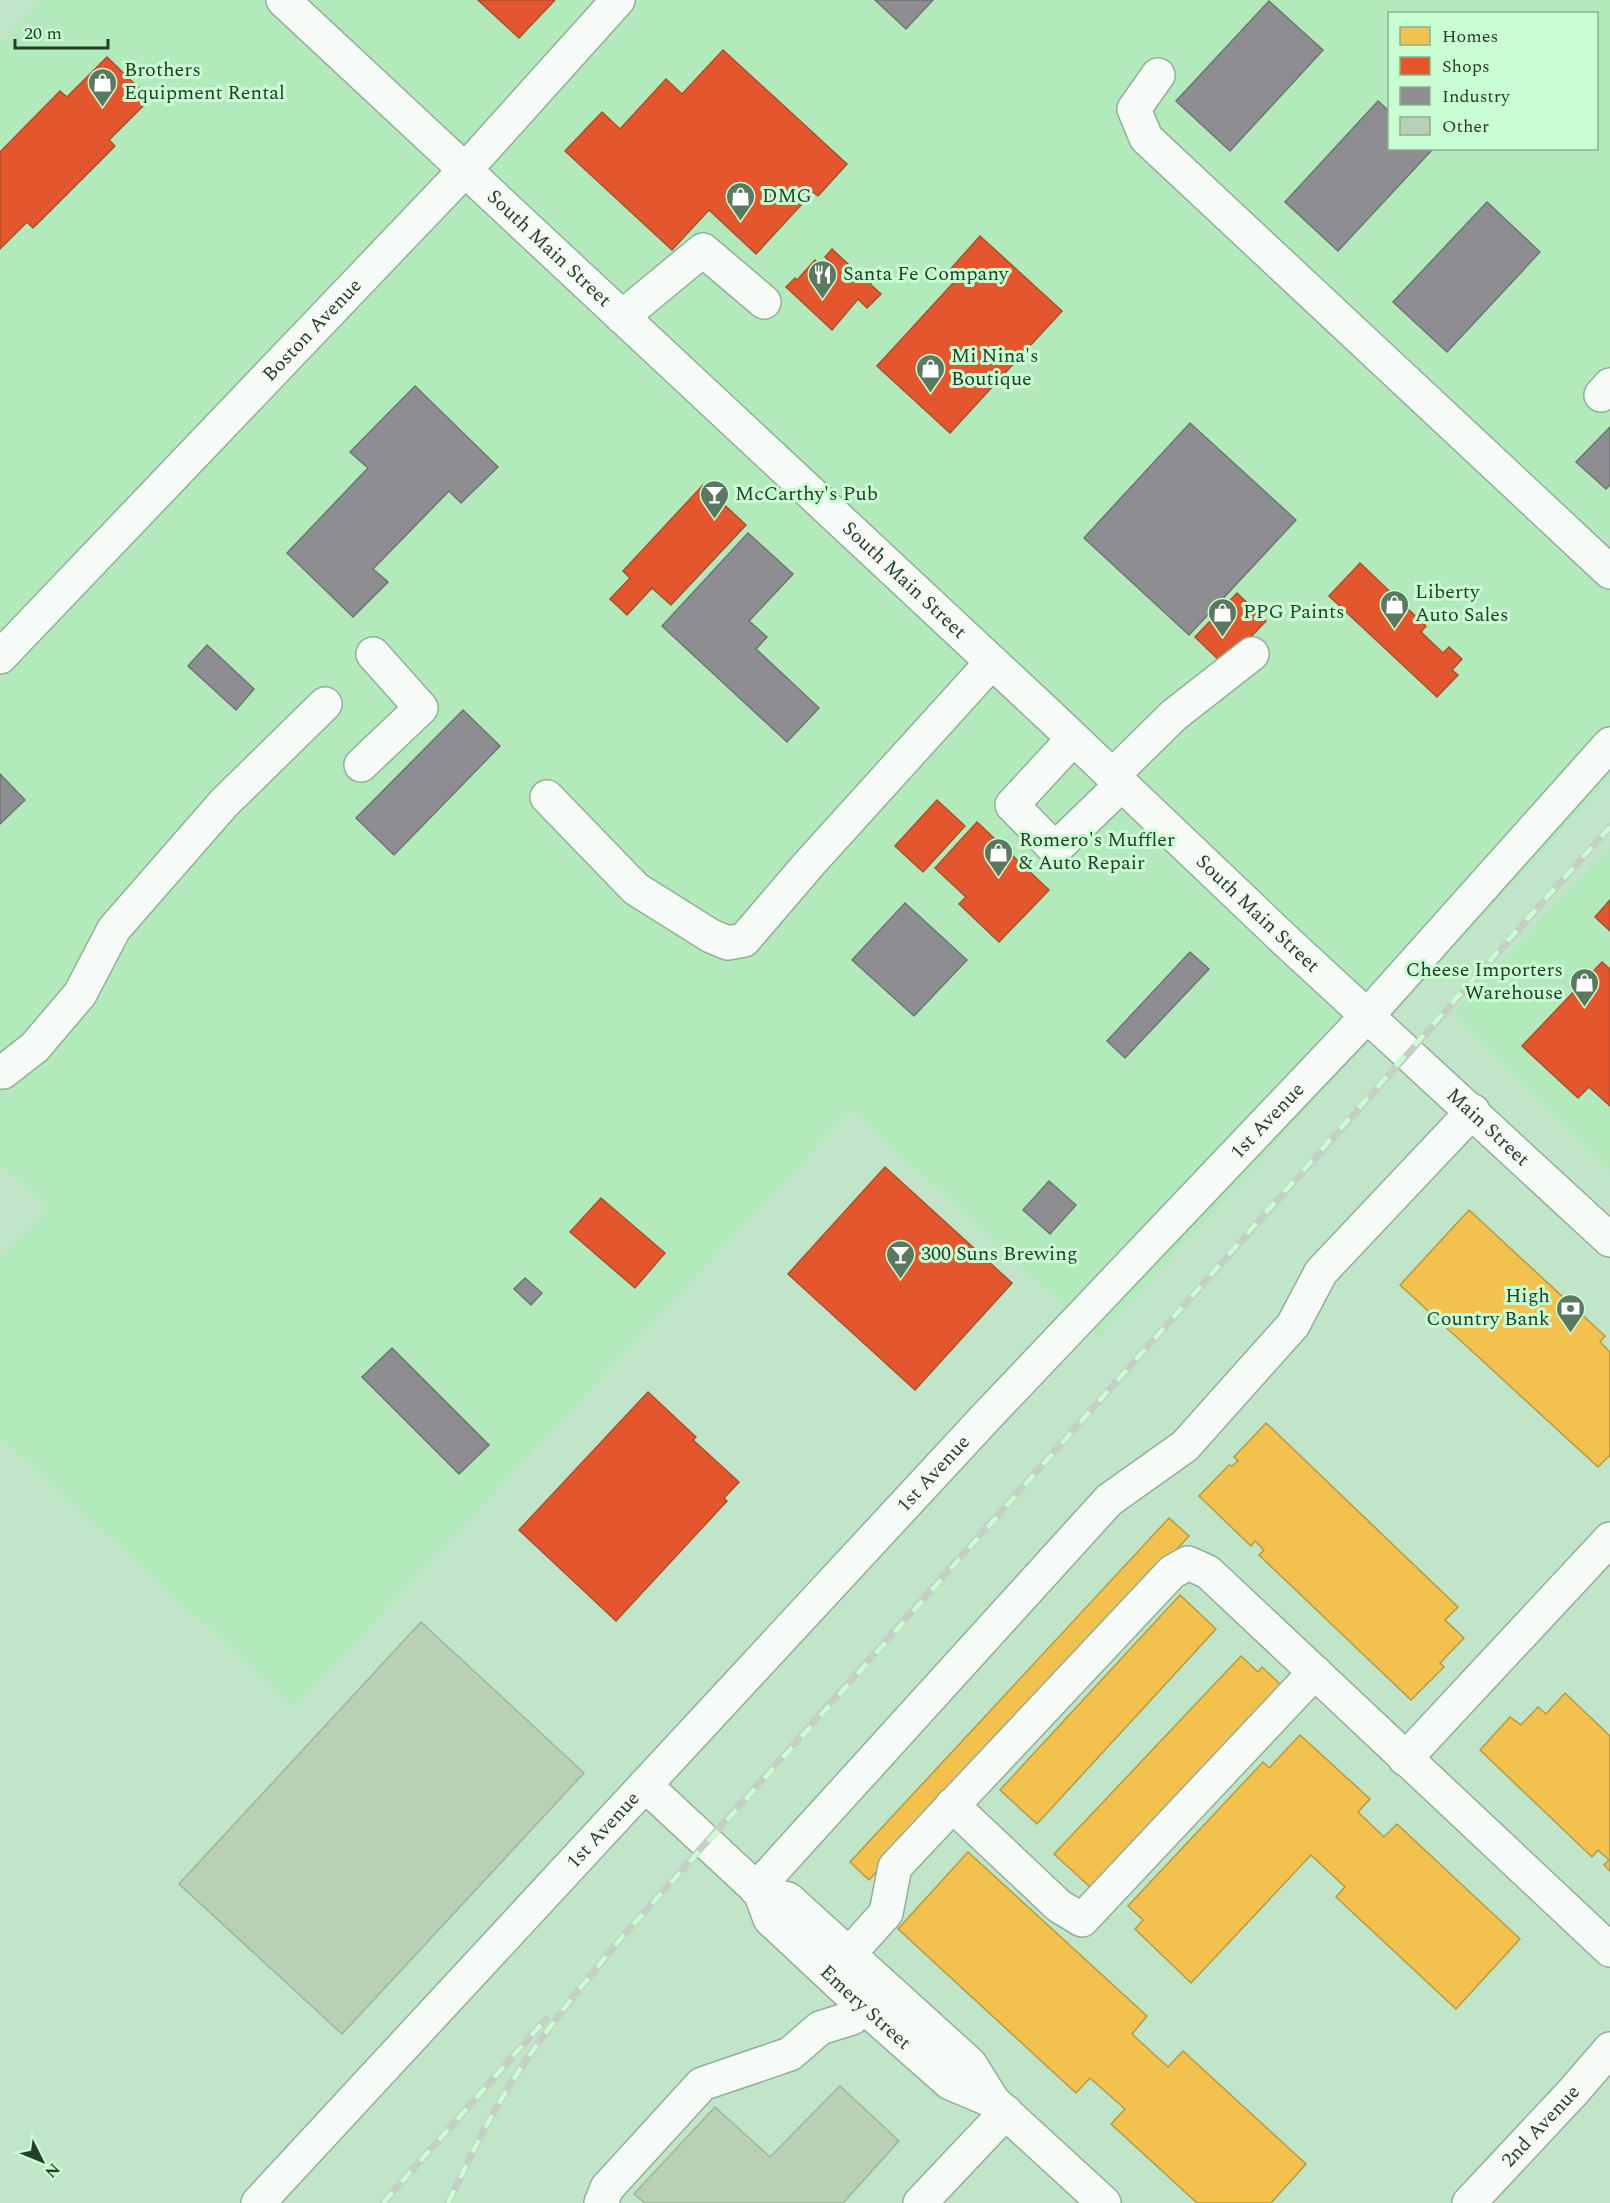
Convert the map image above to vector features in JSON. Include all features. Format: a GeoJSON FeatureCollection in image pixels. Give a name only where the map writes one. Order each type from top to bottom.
{"type":"FeatureCollection","features":[{"type":"Feature","properties":{"kind":"main road","name":"South Main Street"},"geometry":{"type":"LineString","coordinates":[[283,0],[992,662],[1367,1016]]}},
{"type":"Feature","properties":{"kind":"main road","name":"Boston Avenue"},"geometry":{"type":"LineString","coordinates":[[0,657],[465,170],[618,0]]}},
{"type":"Feature","properties":{"kind":"main road"},"geometry":{"type":"LineString","coordinates":[[1158,75],[1134,109],[1146,138],[1610,572]]}},
{"type":"Feature","properties":{"kind":"main road"},"geometry":{"type":"LineString","coordinates":[[622,317],[703,250],[764,302]]}},
{"type":"Feature","properties":{"kind":"main road"},"geometry":{"type":"LineString","coordinates":[[361,765],[421,708],[373,654]]}},
{"type":"Feature","properties":{"kind":"main road"},"geometry":{"type":"LineString","coordinates":[[1073,739],[1012,805],[1055,849],[1174,715],[1252,654]]}},
{"type":"Feature","properties":{"kind":"main road"},"geometry":{"type":"LineString","coordinates":[[547,797],[636,889],[711,936],[728,943],[744,940],[809,864],[992,662]]}},
{"type":"Feature","properties":{"kind":"main road"},"geometry":{"type":"LineString","coordinates":[[0,1072],[35,1047],[80,994],[114,929],[224,803],[325,704]]}},
{"type":"Feature","properties":{"kind":"main road","name":"1st Avenue"},"geometry":{"type":"LineString","coordinates":[[258,2203],[987,1416],[1367,1016],[1610,744]]}},
{"type":"Feature","properties":{"kind":"main road","name":"Main Street"},"geometry":{"type":"LineString","coordinates":[[1367,1016],[1473,1111],[1610,1240]]}},
{"type":"Feature","properties":{"kind":"main road"},"geometry":{"type":"LineString","coordinates":[[758,1890],[1109,1500],[1185,1446],[1293,1325],[1321,1272],[1473,1111]]}},
{"type":"Feature","properties":{"kind":"main road"},"geometry":{"type":"LineString","coordinates":[[1405,1759],[1610,1539]]}},
{"type":"Feature","properties":{"kind":"main road"},"geometry":{"type":"LineString","coordinates":[[849,1954],[886,1913],[895,1867],[1172,1572],[1188,1563],[1208,1572],[1610,1950]]}},
{"type":"Feature","properties":{"kind":"main road"},"geometry":{"type":"LineString","coordinates":[[952,1805],[1059,1906],[1082,1920],[1315,1672]]}},
{"type":"Feature","properties":{"kind":"main road","name":"Emery Street"},"geometry":{"type":"LineString","coordinates":[[645,1785],[758,1890],[770,1919],[863,2006],[950,2083],[999,2106]]}},
{"type":"Feature","properties":{"kind":"main road","name":"Emery Street"},"geometry":{"type":"LineString","coordinates":[[758,1890],[788,1899],[849,1954],[970,2064],[999,2106],[1104,2203]]}},
{"type":"Feature","properties":{"kind":"main road"},"geometry":{"type":"LineString","coordinates":[[601,2203],[607,2188],[702,2084],[790,2054],[820,2028],[852,2018],[863,2006]]}},
{"type":"Feature","properties":{"kind":"main road","name":"2nd Avenue"},"geometry":{"type":"LineString","coordinates":[[1469,2203],[1610,2049]]}},
{"type":"Feature","properties":{"kind":"main road"},"geometry":{"type":"LineString","coordinates":[[920,2203],[999,2106]]}},
{"type":"Feature","properties":{"kind":"shaded area"},"geometry":{"type":"Polygon","coordinates":[[[42,0],[1610,0],[1610,777],[1098,1338],[852,1109],[295,1707],[0,1437],[0,1259],[47,1207],[0,1165],[0,44],[42,0]]]}},
{"type":"Feature","properties":{"kind":"shaded area"},"geometry":{"type":"Polygon","coordinates":[[[1610,845],[1610,1171],[1452,1015],[1610,845]]]}},
{"type":"Feature","properties":{"kind":"building: Homes"},"geometry":{"type":"Polygon","coordinates":[[[1469,1210],[1605,1336],[1600,1342],[1610,1352],[1610,1457],[1598,1467],[1400,1285],[1469,1210]]]}},
{"type":"Feature","properties":{"kind":"building: Homes"},"geometry":{"type":"Polygon","coordinates":[[[1266,1423],[1458,1607],[1445,1620],[1464,1638],[1440,1663],[1444,1667],[1411,1700],[1259,1555],[1264,1550],[1255,1541],[1251,1546],[1199,1496],[1229,1465],[1232,1466],[1238,1461],[1234,1457],[1266,1423]]]}},
{"type":"Feature","properties":{"kind":"building: Homes"},"geometry":{"type":"Polygon","coordinates":[[[1169,1518],[1189,1536],[869,1880],[850,1862],[1169,1518]]]}},
{"type":"Feature","properties":{"kind":"building: Homes"},"geometry":{"type":"Polygon","coordinates":[[[1180,1595],[1216,1629],[1037,1824],[1000,1790],[1180,1595]]]}},
{"type":"Feature","properties":{"kind":"building: Homes"},"geometry":{"type":"Polygon","coordinates":[[[1241,1656],[1258,1672],[1262,1667],[1281,1685],[1090,1887],[1054,1854],[1241,1656]]]}},
{"type":"Feature","properties":{"kind":"building: Homes"},"geometry":{"type":"Polygon","coordinates":[[[1565,1693],[1610,1736],[1610,1871],[1604,1865],[1609,1860],[1598,1850],[1592,1857],[1480,1750],[1510,1717],[1521,1725],[1538,1707],[1546,1714],[1565,1693]]]}},
{"type":"Feature","properties":{"kind":"building: Homes"},"geometry":{"type":"Polygon","coordinates":[[[1300,1735],[1370,1799],[1358,1812],[1384,1837],[1397,1824],[1520,1939],[1456,2009],[1336,1897],[1345,1887],[1311,1855],[1191,1983],[1135,1929],[1143,1920],[1128,1906],[1263,1762],[1269,1768],[1300,1735]]]}},
{"type":"Feature","properties":{"kind":"building: Homes"},"geometry":{"type":"Polygon","coordinates":[[[968,1852],[1147,2016],[1132,2034],[1168,2067],[1183,2051],[1306,2164],[1271,2203],[1197,2203],[1111,2124],[1125,2109],[1090,2078],[1076,2093],[898,1929],[968,1852]]]}},
{"type":"Feature","properties":{"kind":"building: Shops"},"geometry":{"type":"Polygon","coordinates":[[[478,0],[555,0],[519,38],[478,0]]]}},
{"type":"Feature","properties":{"kind":"building: Shops"},"geometry":{"type":"Polygon","coordinates":[[[723,50],[847,164],[818,196],[813,192],[756,254],[709,210],[672,250],[565,151],[602,112],[620,129],[666,79],[682,94],[723,50]]]}},
{"type":"Feature","properties":{"kind":"building: Shops"},"geometry":{"type":"Polygon","coordinates":[[[107,57],[150,99],[109,140],[115,146],[33,228],[27,222],[0,249],[0,152],[60,91],[67,97],[107,57]]]}},
{"type":"Feature","properties":{"kind":"building: Shops"},"geometry":{"type":"Polygon","coordinates":[[[980,236],[1062,311],[950,433],[877,366],[955,281],[947,273],[980,236]]]}},
{"type":"Feature","properties":{"kind":"building: Shops"},"geometry":{"type":"Polygon","coordinates":[[[832,249],[862,277],[866,273],[874,280],[870,284],[881,294],[867,308],[858,299],[832,330],[786,287],[795,278],[797,280],[815,260],[825,269],[831,263],[825,257],[832,249]]]}},
{"type":"Feature","properties":{"kind":"building: Shops"},"geometry":{"type":"Polygon","coordinates":[[[703,485],[746,525],[671,605],[652,588],[627,615],[610,599],[630,578],[623,571],[703,485]]]}},
{"type":"Feature","properties":{"kind":"building: Shops","name":"Liberty Auto Sales"},"geometry":{"type":"Polygon","coordinates":[[[1360,563],[1426,626],[1421,632],[1443,653],[1449,647],[1462,659],[1452,670],[1458,675],[1437,697],[1329,596],[1360,563]]]}},
{"type":"Feature","properties":{"kind":"building: Shops"},"geometry":{"type":"Polygon","coordinates":[[[1237,593],[1266,621],[1224,665],[1195,637],[1237,593]]]}},
{"type":"Feature","properties":{"kind":"building: Shops"},"geometry":{"type":"Polygon","coordinates":[[[937,800],[965,826],[923,872],[895,846],[937,800]]]}},
{"type":"Feature","properties":{"kind":"building: Shops"},"geometry":{"type":"Polygon","coordinates":[[[977,822],[1049,890],[999,942],[959,904],[966,897],[935,868],[977,822]]]}},
{"type":"Feature","properties":{"kind":"building: Shops"},"geometry":{"type":"Polygon","coordinates":[[[1610,900],[1610,931],[1595,917],[1610,900]]]}},
{"type":"Feature","properties":{"kind":"building: Shops","name":"Cheese Importers Warehouse"},"geometry":{"type":"Polygon","coordinates":[[[1602,962],[1610,969],[1610,1106],[1589,1087],[1578,1098],[1522,1046],[1602,962]]]}},
{"type":"Feature","properties":{"kind":"building: Shops","name":"300 Suns Brewing"},"geometry":{"type":"Polygon","coordinates":[[[885,1167],[1012,1283],[915,1390],[788,1274],[885,1167]]]}},
{"type":"Feature","properties":{"kind":"building: Shops"},"geometry":{"type":"Polygon","coordinates":[[[601,1198],[665,1253],[635,1288],[570,1232],[601,1198]]]}},
{"type":"Feature","properties":{"kind":"building: Shops"},"geometry":{"type":"Polygon","coordinates":[[[648,1392],[696,1437],[693,1440],[739,1482],[724,1498],[727,1501],[616,1621],[519,1530],[648,1392]]]}},
{"type":"Feature","properties":{"kind":"building: Industry"},"geometry":{"type":"Polygon","coordinates":[[[875,0],[933,0],[906,29],[875,0]]]}},
{"type":"Feature","properties":{"kind":"building: Industry"},"geometry":{"type":"Polygon","coordinates":[[[1269,1],[1323,50],[1230,151],[1176,101],[1269,1]]]}},
{"type":"Feature","properties":{"kind":"building: Industry"},"geometry":{"type":"Polygon","coordinates":[[[1378,101],[1388,110],[1388,150],[1431,151],[1338,251],[1285,202],[1378,101]]]}},
{"type":"Feature","properties":{"kind":"building: Industry"},"geometry":{"type":"Polygon","coordinates":[[[1487,202],[1540,252],[1447,352],[1393,302],[1487,202]]]}},
{"type":"Feature","properties":{"kind":"building: Industry"},"geometry":{"type":"Polygon","coordinates":[[[415,386],[498,467],[461,503],[449,491],[373,569],[388,582],[353,617],[287,553],[368,468],[350,452],[415,386]]]}},
{"type":"Feature","properties":{"kind":"building: Industry"},"geometry":{"type":"Polygon","coordinates":[[[1190,423],[1296,520],[1189,635],[1084,538],[1190,423]]]}},
{"type":"Feature","properties":{"kind":"building: Industry"},"geometry":{"type":"Polygon","coordinates":[[[1610,427],[1610,485],[1606,489],[1576,462],[1610,427]]]}},
{"type":"Feature","properties":{"kind":"building: Industry"},"geometry":{"type":"Polygon","coordinates":[[[748,533],[793,574],[749,621],[767,637],[756,649],[819,708],[787,742],[662,626],[748,533]]]}},
{"type":"Feature","properties":{"kind":"building: Industry"},"geometry":{"type":"Polygon","coordinates":[[[207,645],[254,689],[236,710],[188,666],[207,645]]]}},
{"type":"Feature","properties":{"kind":"building: Industry"},"geometry":{"type":"Polygon","coordinates":[[[463,710],[500,746],[394,855],[356,818],[463,710]]]}},
{"type":"Feature","properties":{"kind":"building: Industry"},"geometry":{"type":"Polygon","coordinates":[[[0,774],[25,800],[0,824],[0,774]]]}},
{"type":"Feature","properties":{"kind":"building: Industry"},"geometry":{"type":"Polygon","coordinates":[[[905,903],[967,960],[914,1016],[852,960],[905,903]]]}},
{"type":"Feature","properties":{"kind":"building: Industry"},"geometry":{"type":"Polygon","coordinates":[[[1190,952],[1209,969],[1125,1058],[1107,1041],[1190,952]]]}},
{"type":"Feature","properties":{"kind":"building: Industry"},"geometry":{"type":"Polygon","coordinates":[[[1049,1181],[1076,1205],[1050,1234],[1023,1210],[1049,1181]]]}},
{"type":"Feature","properties":{"kind":"building: Industry"},"geometry":{"type":"Polygon","coordinates":[[[525,1278],[542,1293],[531,1305],[514,1289],[525,1278]]]}},
{"type":"Feature","properties":{"kind":"building: Industry"},"geometry":{"type":"Polygon","coordinates":[[[392,1348],[489,1445],[459,1474],[362,1377],[392,1348]]]}},
{"type":"Feature","properties":{"kind":"building: Other"},"geometry":{"type":"Polygon","coordinates":[[[421,1622],[584,1773],[342,2034],[179,1884],[421,1622]]]}},
{"type":"Feature","properties":{"kind":"building: Other"},"geometry":{"type":"Polygon","coordinates":[[[840,2086],[899,2141],[843,2203],[645,2203],[634,2194],[715,2107],[770,2157],[840,2086]]]}},
{"type":"Feature","properties":{"kind":"railway"},"geometry":{"type":"LineString","coordinates":[[448,2203],[488,2123],[522,2066],[622,1937],[1610,827]]}},
{"type":"Feature","properties":{"kind":"railway"},"geometry":{"type":"LineString","coordinates":[[383,2203],[546,2019]]}},
{"type":"Feature","properties":{"kind":"place","name":"Brothers Equipment Rental"},"geometry":{"type":"Point","coordinates":[103,108]}},
{"type":"Feature","properties":{"kind":"place","name":"DMG"},"geometry":{"type":"Point","coordinates":[741,222]}},
{"type":"Feature","properties":{"kind":"place","name":"Santa Fe Company"},"geometry":{"type":"Point","coordinates":[822,300]}},
{"type":"Feature","properties":{"kind":"place","name":"Mi Nina's Boutique"},"geometry":{"type":"Point","coordinates":[930,394]}},
{"type":"Feature","properties":{"kind":"place","name":"McCarthy's Pub"},"geometry":{"type":"Point","coordinates":[714,520]}},
{"type":"Feature","properties":{"kind":"place","name":"Liberty Auto Sales"},"geometry":{"type":"Point","coordinates":[1394,630]}},
{"type":"Feature","properties":{"kind":"place","name":"PPG Paints"},"geometry":{"type":"Point","coordinates":[1222,638]}},
{"type":"Feature","properties":{"kind":"place","name":"Romero's Muffler & Auto Repair"},"geometry":{"type":"Point","coordinates":[998,878]}},
{"type":"Feature","properties":{"kind":"place","name":"Cheese Importers Warehouse"},"geometry":{"type":"Point","coordinates":[1584,1008]}},
{"type":"Feature","properties":{"kind":"place","name":"300 Suns Brewing"},"geometry":{"type":"Point","coordinates":[900,1280]}},
{"type":"Feature","properties":{"kind":"place","name":"High Country Bank"},"geometry":{"type":"Point","coordinates":[1571,1334]}}]}
